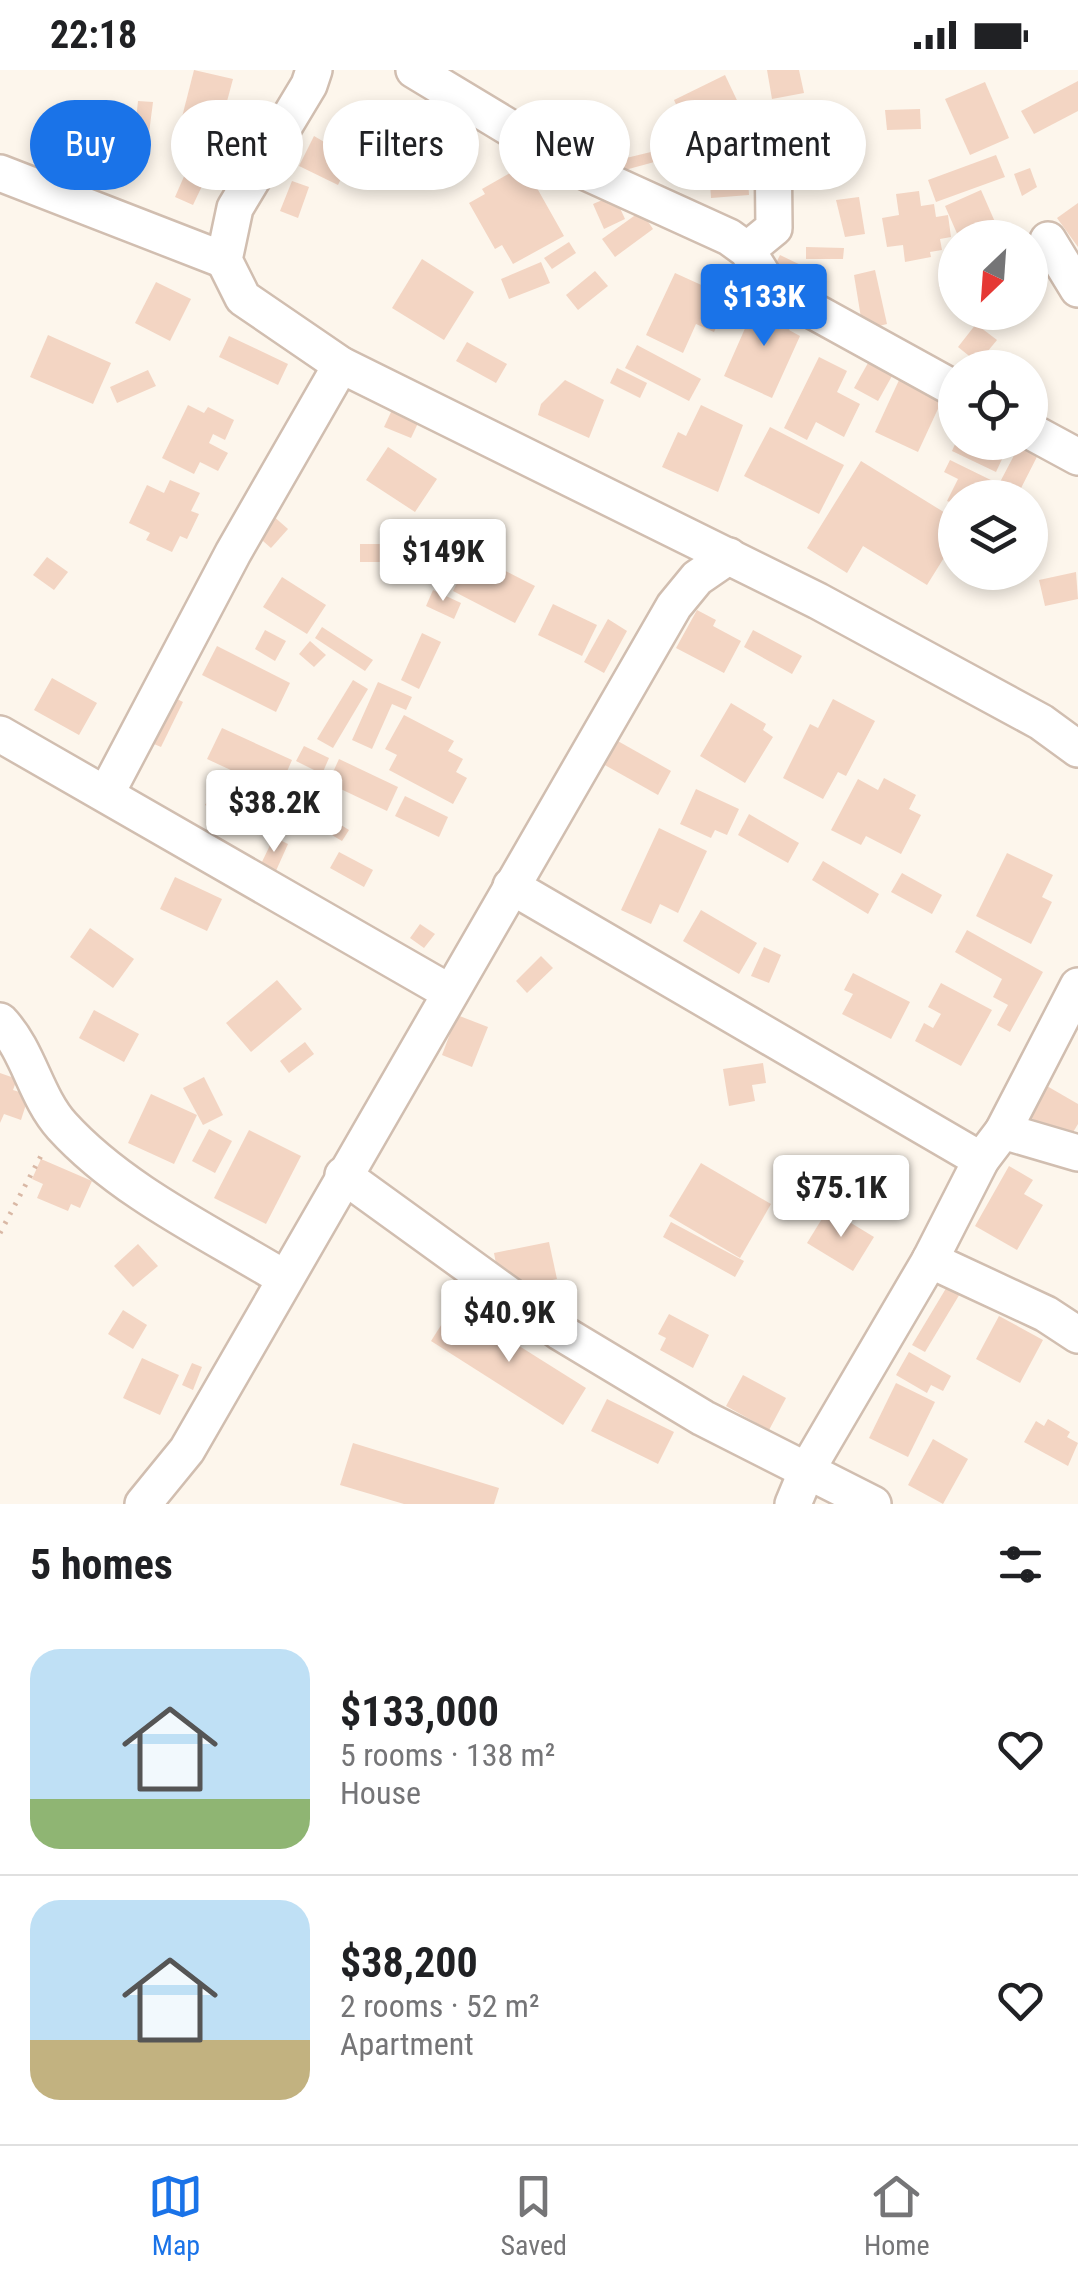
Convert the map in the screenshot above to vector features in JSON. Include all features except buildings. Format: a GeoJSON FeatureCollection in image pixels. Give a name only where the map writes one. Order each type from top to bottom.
{"type":"FeatureCollection","features":[{"type":"Feature","properties":{"kind":"street"},"geometry":{"type":"LineString","coordinates":[[344,70],[312,78],[235,208],[224,260],[243,298],[341,365],[729,556],[1042,722],[1078,749]]}},
{"type":"Feature","properties":{"kind":"street"},"geometry":{"type":"LineString","coordinates":[[414,70],[573,166],[729,237],[747,250],[770,287],[938,380]]}},
{"type":"Feature","properties":{"kind":"street"},"geometry":{"type":"LineString","coordinates":[[0,173],[224,260]]}},
{"type":"Feature","properties":{"kind":"street"},"geometry":{"type":"LineString","coordinates":[[747,250],[774,228],[774,190]]}},
{"type":"Feature","properties":{"kind":"street"},"geometry":{"type":"LineString","coordinates":[[1048,240],[1078,289]]}},
{"type":"Feature","properties":{"kind":"street"},"geometry":{"type":"LineString","coordinates":[[106,794],[233,553],[341,365]]}},
{"type":"Feature","properties":{"kind":"street"},"geometry":{"type":"LineString","coordinates":[[1048,441],[1078,457]]}},
{"type":"Feature","properties":{"kind":"street"},"geometry":{"type":"LineString","coordinates":[[143,1504],[187,1450],[674,606],[697,578],[729,556]]}},
{"type":"Feature","properties":{"kind":"street"},"geometry":{"type":"LineString","coordinates":[[0,734],[450,992]]}},
{"type":"Feature","properties":{"kind":"street"},"geometry":{"type":"LineString","coordinates":[[511,886],[981,1160]]}},
{"type":"Feature","properties":{"kind":"street"},"geometry":{"type":"LineString","coordinates":[[1073,995],[1078,1041]]}},
{"type":"Feature","properties":{"kind":"street"},"geometry":{"type":"LineString","coordinates":[[793,1504],[808,1468],[930,1260],[981,1160],[1003,1131],[1073,995]]}},
{"type":"Feature","properties":{"kind":"street"},"geometry":{"type":"LineString","coordinates":[[0,1020],[21,1046],[60,1124],[100,1160],[164,1205],[284,1278]]}},
{"type":"Feature","properties":{"kind":"street"},"geometry":{"type":"LineString","coordinates":[[1003,1131],[1078,1153]]}},
{"type":"Feature","properties":{"kind":"street"},"geometry":{"type":"LineString","coordinates":[[343,1176],[560,1332],[703,1418],[873,1504]]}},
{"type":"Feature","properties":{"kind":"street"},"geometry":{"type":"LineString","coordinates":[[930,1260],[1046,1314],[1078,1335]]}},
{"type":"Feature","properties":{"kind":"path"},"geometry":{"type":"LineString","coordinates":[[0,1233],[60,1124]]}}]}
